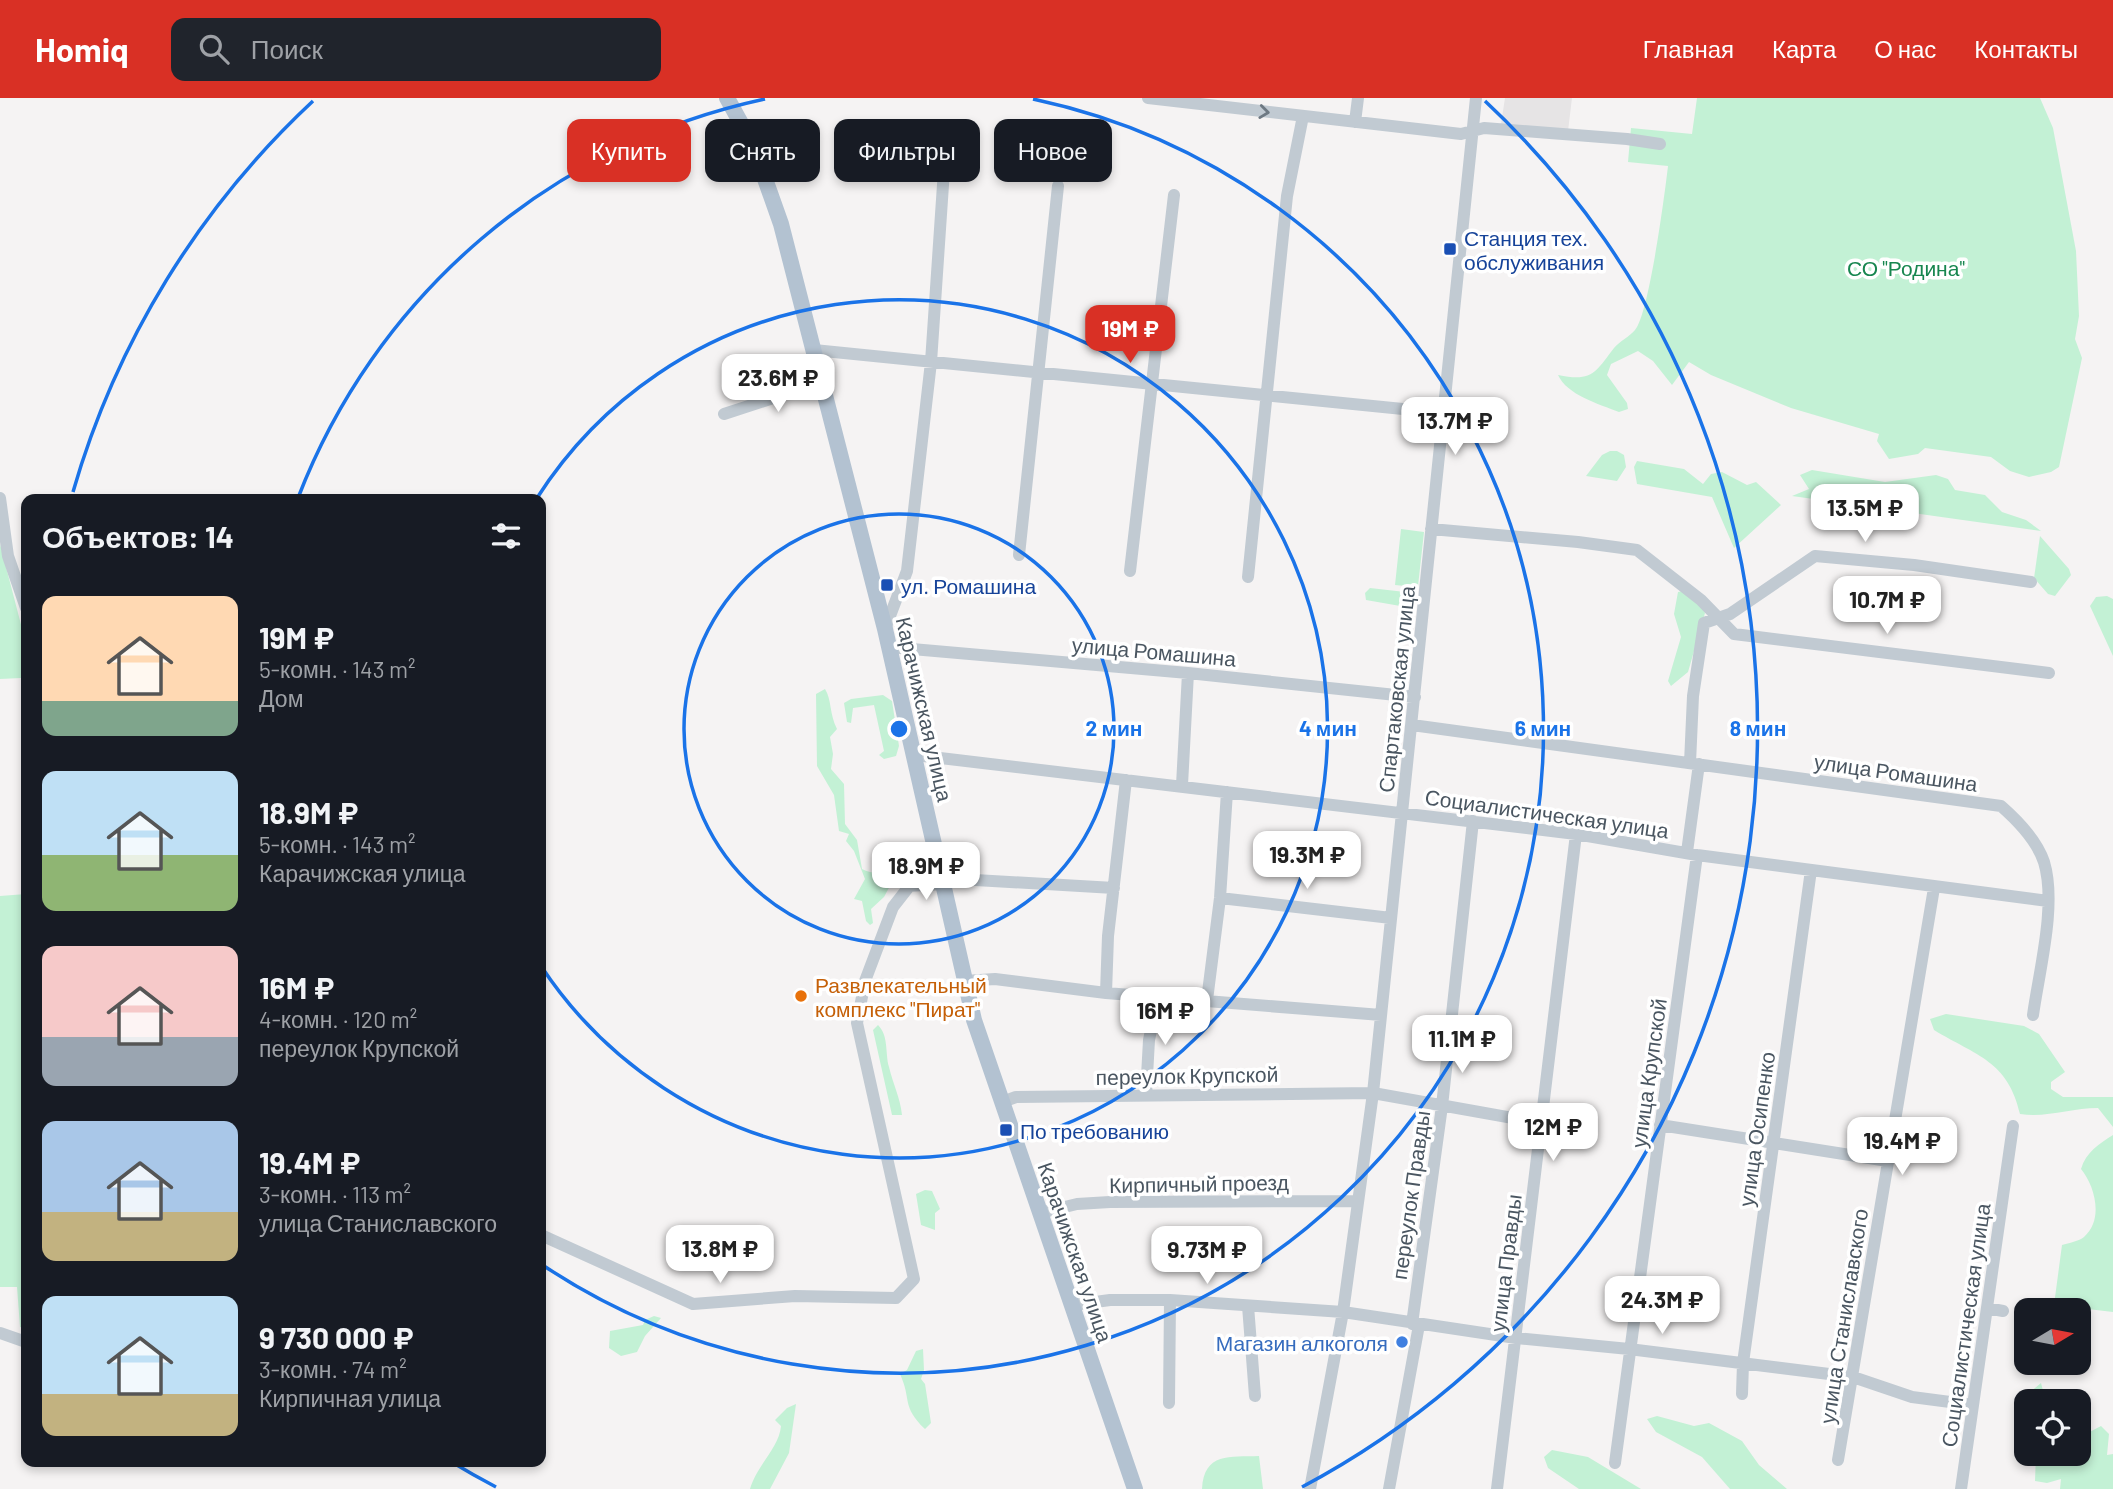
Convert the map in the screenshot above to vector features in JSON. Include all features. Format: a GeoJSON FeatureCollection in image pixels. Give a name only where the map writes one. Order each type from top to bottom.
{"type":"FeatureCollection","features":[{"type":"Feature","properties":{"kind":"main road","name":"Карачижская улица"},"geometry":{"type":"LineString","coordinates":[[727,98],[769,184],[814,350],[885,629],[974,1020],[1135,1489]]}},
{"type":"Feature","properties":{"kind":"street"},"geometry":{"type":"LineString","coordinates":[[1147,98],[1225,103],[1303,117],[1461,134],[1497,129],[1660,144]]}},
{"type":"Feature","properties":{"kind":"street"},"geometry":{"type":"LineString","coordinates":[[1355,122],[1358,98]]}},
{"type":"Feature","properties":{"kind":"street","name":"Спартаковская улица"},"geometry":{"type":"LineString","coordinates":[[1310,1489],[1343,1312],[1373,1093],[1476,98]]}},
{"type":"Feature","properties":{"kind":"street"},"geometry":{"type":"LineString","coordinates":[[1248,577],[1287,196],[1303,117]]}},
{"type":"Feature","properties":{"kind":"street"},"geometry":{"type":"LineString","coordinates":[[885,629],[907,571],[931,362],[943,182]]}},
{"type":"Feature","properties":{"kind":"street"},"geometry":{"type":"LineString","coordinates":[[1019,555],[1058,186]]}},
{"type":"Feature","properties":{"kind":"street"},"geometry":{"type":"LineString","coordinates":[[1130,571],[1174,195]]}},
{"type":"Feature","properties":{"kind":"street"},"geometry":{"type":"LineString","coordinates":[[814,350],[1443,413]]}},
{"type":"Feature","properties":{"kind":"street"},"geometry":{"type":"LineString","coordinates":[[724,414],[822,382]]}},
{"type":"Feature","properties":{"kind":"street"},"geometry":{"type":"LineString","coordinates":[[0,498],[8,556],[21,594]]}},
{"type":"Feature","properties":{"kind":"street"},"geometry":{"type":"LineString","coordinates":[[1431,529],[1637,550],[1701,600],[1734,634],[2049,673]]}},
{"type":"Feature","properties":{"kind":"street"},"geometry":{"type":"LineString","coordinates":[[1717,617],[1730,614],[1815,556],[1914,565],[2031,582]]}},
{"type":"Feature","properties":{"kind":"street","name":"улица Крупской"},"geometry":{"type":"LineString","coordinates":[[1615,1463],[1660,1125],[1692,854],[1700,635],[1704,623],[1717,617]]}},
{"type":"Feature","properties":{"kind":"street","name":"улица Ромашина"},"geometry":{"type":"LineString","coordinates":[[889,647],[1188,673],[1415,697]]}},
{"type":"Feature","properties":{"kind":"street"},"geometry":{"type":"LineString","coordinates":[[1182,785],[1188,673]]}},
{"type":"Feature","properties":{"kind":"street","name":"улица Ромашина"},"geometry":{"type":"LineString","coordinates":[[1412,725],[2001,806],[2035,845],[2044,862],[2048,901]]}},
{"type":"Feature","properties":{"kind":"street","name":"Социалистическая улица"},"geometry":{"type":"LineString","coordinates":[[915,755],[1576,834],[1692,854],[2048,901]]}},
{"type":"Feature","properties":{"kind":"street"},"geometry":{"type":"LineString","coordinates":[[1106,993],[1126,780]]}},
{"type":"Feature","properties":{"kind":"street"},"geometry":{"type":"LineString","coordinates":[[1207,1000],[1220,898],[1227,792]]}},
{"type":"Feature","properties":{"kind":"street","name":"переулок Правды"},"geometry":{"type":"LineString","coordinates":[[1389,1489],[1415,1324],[1473,821]]}},
{"type":"Feature","properties":{"kind":"street","name":"улица Правды"},"geometry":{"type":"LineString","coordinates":[[1497,1489],[1576,834]]}},
{"type":"Feature","properties":{"kind":"street"},"geometry":{"type":"LineString","coordinates":[[546,1237],[693,1304],[795,1296],[896,1298],[914,1279],[857,1023],[865,981],[893,907],[906,886],[936,852]]}},
{"type":"Feature","properties":{"kind":"street","name":"улица Осипенко"},"geometry":{"type":"LineString","coordinates":[[1742,1394],[1743,1363],[1811,870]]}},
{"type":"Feature","properties":{"kind":"street"},"geometry":{"type":"LineString","coordinates":[[906,886],[942,881],[951,876],[1114,888]]}},
{"type":"Feature","properties":{"kind":"street","name":"улица Станиславского"},"geometry":{"type":"LineString","coordinates":[[1838,1460],[1934,888]]}},
{"type":"Feature","properties":{"kind":"street"},"geometry":{"type":"LineString","coordinates":[[1220,898],[1391,918]]}},
{"type":"Feature","properties":{"kind":"street"},"geometry":{"type":"LineString","coordinates":[[2033,1015],[2048,901]]}},
{"type":"Feature","properties":{"kind":"street"},"geometry":{"type":"LineString","coordinates":[[965,981],[995,979],[1106,993],[1381,1015]]}},
{"type":"Feature","properties":{"kind":"street"},"geometry":{"type":"LineString","coordinates":[[1146,1094],[1149,1040],[1158,997]]}},
{"type":"Feature","properties":{"kind":"street","name":"переулок Крупской"},"geometry":{"type":"LineString","coordinates":[[1002,1102],[1016,1097],[1373,1093],[1541,1124]]}},
{"type":"Feature","properties":{"kind":"street"},"geometry":{"type":"LineString","coordinates":[[1660,1125],[1888,1161]]}},
{"type":"Feature","properties":{"kind":"street","name":"Социалистическая улица"},"geometry":{"type":"LineString","coordinates":[[1961,1489],[2013,1126]]}},
{"type":"Feature","properties":{"kind":"street","name":"Кирпичный проезд"},"geometry":{"type":"LineString","coordinates":[[1040,1213],[1077,1205],[1110,1202],[1358,1201]]}},
{"type":"Feature","properties":{"kind":"street"},"geometry":{"type":"LineString","coordinates":[[1073,1306],[1110,1300],[1170,1300],[1343,1312],[1516,1338],[1853,1377],[1912,1397],[1973,1405]]}},
{"type":"Feature","properties":{"kind":"street"},"geometry":{"type":"LineString","coordinates":[[1169,1403],[1170,1300]]}},
{"type":"Feature","properties":{"kind":"street"},"geometry":{"type":"LineString","coordinates":[[1248,1306],[1255,1396]]}},
{"type":"Feature","properties":{"kind":"street"},"geometry":{"type":"LineString","coordinates":[[1987,1308],[2003,1311]]}},
{"type":"Feature","properties":{"kind":"street"},"geometry":{"type":"LineString","coordinates":[[0,1334],[21,1340]]}},
{"type":"Feature","properties":{"kind":"shaded area"},"geometry":{"type":"Polygon","coordinates":[[[1505,98],[1572,98],[1568,131],[1501,124],[1505,98]]]}},
{"type":"Feature","properties":{"kind":"green space","name":"СО \"Родина\""},"geometry":{"type":"Polygon","coordinates":[[[1697,98],[2040,98],[2053,128],[2076,251],[2079,316],[2075,339],[2082,358],[2059,467],[2051,472],[2029,477],[2010,471],[1991,457],[1925,448],[1918,454],[1889,459],[1877,441],[1879,434],[1791,408],[1711,375],[1689,362],[1672,385],[1653,361],[1638,351],[1611,364],[1607,375],[1627,403],[1628,409],[1619,412],[1593,402],[1562,382],[1558,375],[1578,377],[1592,374],[1616,346],[1635,330],[1646,301],[1668,166],[1628,162],[1631,128],[1692,134],[1697,98]]]}},
{"type":"Feature","properties":{"kind":"green space"},"geometry":{"type":"Polygon","coordinates":[[[1610,451],[1624,455],[1626,467],[1617,481],[1586,476],[1602,455],[1610,451]]]}},
{"type":"Feature","properties":{"kind":"green space"},"geometry":{"type":"Polygon","coordinates":[[[1637,461],[1684,469],[1703,484],[1711,474],[1722,472],[1747,485],[1756,482],[1781,505],[1734,548],[1712,497],[1637,484],[1634,467],[1637,461]]]}},
{"type":"Feature","properties":{"kind":"green space"},"geometry":{"type":"Polygon","coordinates":[[[1812,470],[1885,482],[1936,475],[1948,479],[1955,490],[1985,495],[2002,512],[2026,520],[2041,531],[1792,496],[1809,489],[1800,475],[1812,470]]]}},
{"type":"Feature","properties":{"kind":"green space"},"geometry":{"type":"Polygon","coordinates":[[[1401,529],[1424,532],[1418,586],[1415,587],[1395,585],[1401,529]]]}},
{"type":"Feature","properties":{"kind":"green space"},"geometry":{"type":"Polygon","coordinates":[[[2040,536],[2069,569],[2071,575],[2055,596],[2048,594],[2034,578],[2040,536]]]}},
{"type":"Feature","properties":{"kind":"green space"},"geometry":{"type":"Polygon","coordinates":[[[0,544],[21,624],[21,678],[0,679],[0,544]]]}},
{"type":"Feature","properties":{"kind":"green space"},"geometry":{"type":"Polygon","coordinates":[[[1370,588],[1414,593],[1417,598],[1406,607],[1366,600],[1365,593],[1370,588]]]}},
{"type":"Feature","properties":{"kind":"green space"},"geometry":{"type":"Polygon","coordinates":[[[1683,591],[1701,605],[1705,613],[1688,672],[1671,686],[1668,681],[1681,637],[1674,614],[1678,592],[1683,591]]]}},
{"type":"Feature","properties":{"kind":"green space"},"geometry":{"type":"Polygon","coordinates":[[[2107,596],[2113,599],[2113,656],[2090,606],[2096,597],[2107,596]]]}},
{"type":"Feature","properties":{"kind":"green space"},"geometry":{"type":"Polygon","coordinates":[[[825,689],[837,729],[830,737],[833,754],[831,769],[844,784],[845,824],[857,840],[862,869],[893,878],[899,870],[907,869],[910,875],[892,882],[884,897],[871,909],[873,923],[870,925],[866,921],[862,901],[854,899],[865,879],[854,851],[846,841],[849,834],[839,831],[834,795],[817,766],[816,694],[825,689]]]}},
{"type":"Feature","properties":{"kind":"green space"},"geometry":{"type":"Polygon","coordinates":[[[883,695],[892,701],[899,746],[896,756],[884,759],[879,755],[884,751],[874,705],[853,708],[851,723],[847,722],[844,703],[851,699],[883,695]]]}},
{"type":"Feature","properties":{"kind":"green space"},"geometry":{"type":"Polygon","coordinates":[[[21,894],[21,1327],[17,1287],[0,1287],[0,896],[21,894]]]}},
{"type":"Feature","properties":{"kind":"green space"},"geometry":{"type":"Polygon","coordinates":[[[1946,1014],[2024,1026],[2039,1034],[2065,1072],[2051,1082],[2051,1089],[2063,1097],[2113,1097],[2113,1127],[2098,1108],[2040,1115],[2020,1114],[2015,1096],[1999,1071],[1977,1054],[1934,1030],[1930,1019],[1946,1014]]]}},
{"type":"Feature","properties":{"kind":"green space"},"geometry":{"type":"Polygon","coordinates":[[[878,1025],[885,1039],[889,1067],[902,1115],[892,1115],[873,1030],[878,1025]]]}},
{"type":"Feature","properties":{"kind":"green space"},"geometry":{"type":"Polygon","coordinates":[[[2113,1135],[2113,1312],[2091,1309],[2091,1298],[2055,1298],[2062,1245],[2084,1237],[2094,1222],[2096,1212],[2093,1194],[2081,1169],[2098,1145],[2113,1135]]]}},
{"type":"Feature","properties":{"kind":"green space"},"geometry":{"type":"Polygon","coordinates":[[[925,1190],[932,1191],[940,1209],[935,1213],[935,1230],[921,1225],[916,1194],[925,1190]]]}},
{"type":"Feature","properties":{"kind":"green space"},"geometry":{"type":"Polygon","coordinates":[[[654,1316],[661,1318],[645,1336],[637,1352],[621,1356],[609,1348],[610,1331],[643,1325],[645,1320],[654,1316]]]}},
{"type":"Feature","properties":{"kind":"green space"},"geometry":{"type":"Polygon","coordinates":[[[923,1349],[924,1370],[921,1379],[925,1384],[931,1423],[925,1429],[910,1408],[900,1374],[907,1370],[916,1351],[923,1349]]]}},
{"type":"Feature","properties":{"kind":"green space"},"geometry":{"type":"Polygon","coordinates":[[[796,1404],[789,1453],[770,1489],[750,1489],[779,1434],[781,1426],[775,1420],[787,1408],[796,1404]]]}},
{"type":"Feature","properties":{"kind":"green space"},"geometry":{"type":"Polygon","coordinates":[[[1657,1416],[1694,1426],[1709,1423],[1742,1441],[1759,1465],[1787,1489],[1730,1489],[1702,1457],[1656,1432],[1647,1419],[1657,1416]]]}},
{"type":"Feature","properties":{"kind":"green space"},"geometry":{"type":"Polygon","coordinates":[[[2101,1426],[2109,1434],[2107,1455],[2113,1454],[2113,1489],[2060,1489],[2061,1479],[2047,1483],[2035,1481],[2036,1466],[2091,1466],[2091,1431],[2101,1426]]]}},
{"type":"Feature","properties":{"kind":"green space"},"geometry":{"type":"Polygon","coordinates":[[[1552,1450],[1588,1457],[1641,1489],[1579,1489],[1548,1468],[1544,1457],[1552,1450]]]}},
{"type":"Feature","properties":{"kind":"green space"},"geometry":{"type":"Polygon","coordinates":[[[1259,1456],[1263,1489],[1202,1489],[1204,1477],[1213,1463],[1229,1457],[1259,1456]]]}},
{"type":"Feature","properties":{"kind":"place","name":"Станция тех. обслуживания"},"geometry":{"type":"Point","coordinates":[1450,249]}},
{"type":"Feature","properties":{"kind":"place","name":"ул. Ромашина"},"geometry":{"type":"Point","coordinates":[887,585]}},
{"type":"Feature","properties":{"kind":"place","name":"Развлекательный комплекс \"Пират\""},"geometry":{"type":"Point","coordinates":[801,996]}},
{"type":"Feature","properties":{"kind":"place","name":"По требованию"},"geometry":{"type":"Point","coordinates":[1006,1130]}},
{"type":"Feature","properties":{"kind":"place","name":"Магазин алкоголя"},"geometry":{"type":"Point","coordinates":[1402,1342]}}]}
